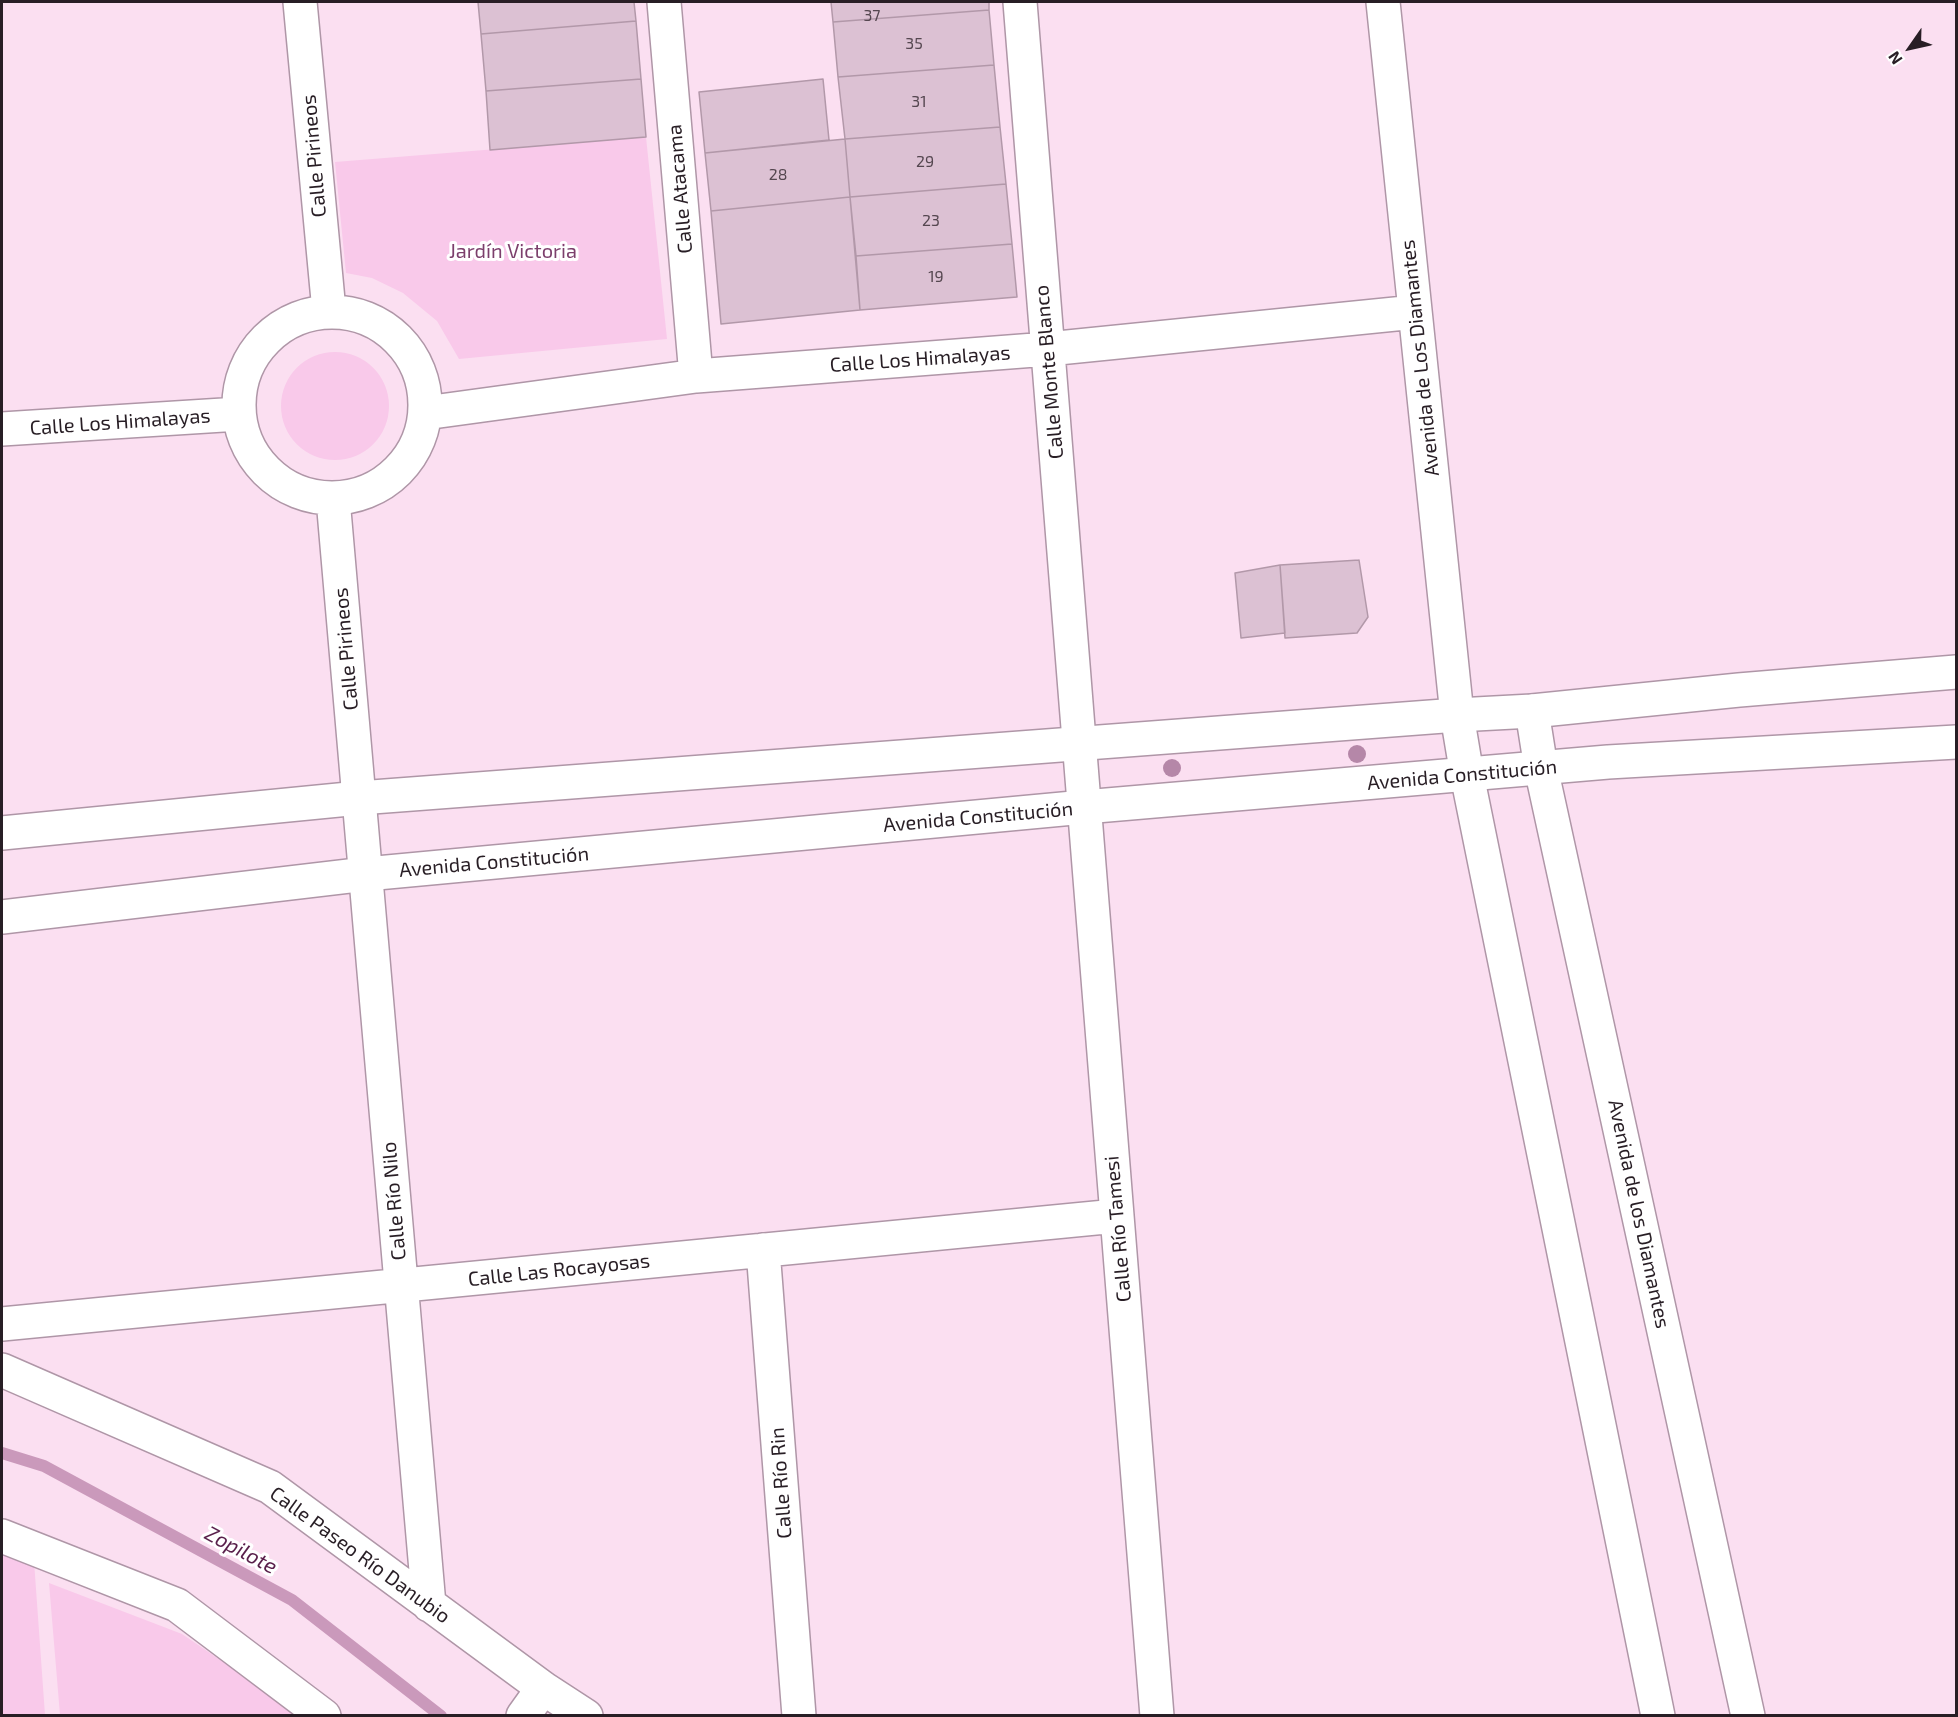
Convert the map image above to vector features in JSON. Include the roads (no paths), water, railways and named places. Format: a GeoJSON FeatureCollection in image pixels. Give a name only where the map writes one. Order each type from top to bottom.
{"type":"FeatureCollection","features":[{"type":"Feature","properties":{"kind":"street","name":"Calle Pirineos"},"geometry":{"type":"LineString","coordinates":[[300,2],[329,311]]}},
{"type":"Feature","properties":{"kind":"street","name":"Calle Atacama"},"geometry":{"type":"LineString","coordinates":[[664,2],[696,376]]}},
{"type":"Feature","properties":{"kind":"street","name":"Calle Monte Blanco"},"geometry":{"type":"LineString","coordinates":[[1020,2],[1079,743]]}},
{"type":"Feature","properties":{"kind":"street","name":"Avenida de Los Diamantes"},"geometry":{"type":"LineString","coordinates":[[1383,2],[1457,715]]}},
{"type":"Feature","properties":{"kind":"street"},"geometry":{"type":"LineString","coordinates":[[329,311],[361,316],[389,331],[410,355],[423,385],[425,413],[418,440],[405,464],[385,483],[360,495],[333,499],[305,495],[273,477],[260,465],[245,441],[239,414],[240,384],[252,356],[272,332],[299,317],[329,311]]}},
{"type":"Feature","properties":{"kind":"street","name":"Calle Los Himalayas"},"geometry":{"type":"LineString","coordinates":[[425,413],[696,376],[1048,349],[1415,312]]}},
{"type":"Feature","properties":{"kind":"street","name":"Calle Los Himalayas"},"geometry":{"type":"LineString","coordinates":[[2,429],[239,414]]}},
{"type":"Feature","properties":{"kind":"street","name":"Calle Pirineos"},"geometry":{"type":"LineString","coordinates":[[333,499],[359,798]]}},
{"type":"Feature","properties":{"kind":"street"},"geometry":{"type":"LineString","coordinates":[[2,833],[359,798],[1532,711],[1739,690],[1956,672]]}},
{"type":"Feature","properties":{"kind":"street","name":"Avenida de los Diamantes"},"geometry":{"type":"LineString","coordinates":[[1532,711],[1541,768],[1749,1716]]}},
{"type":"Feature","properties":{"kind":"street"},"geometry":{"type":"LineString","coordinates":[[1457,715],[1467,775],[1658,1716]]}},
{"type":"Feature","properties":{"kind":"street","name":"Avenida Constitución"},"geometry":{"type":"LineString","coordinates":[[2,917],[366,874],[1084,807],[1631,761],[1956,742]]}},
{"type":"Feature","properties":{"kind":"street","name":"Calle Río Tamesi"},"geometry":{"type":"LineString","coordinates":[[1079,743],[1157,1716]]}},
{"type":"Feature","properties":{"kind":"street","name":"Calle Río Nilo"},"geometry":{"type":"LineString","coordinates":[[359,798],[429,1605]]}},
{"type":"Feature","properties":{"kind":"street","name":"Calle Las Rocayosas"},"geometry":{"type":"LineString","coordinates":[[2,1324],[1116,1216]]}},
{"type":"Feature","properties":{"kind":"street","name":"Calle Río Rin"},"geometry":{"type":"LineString","coordinates":[[763,1250],[799,1716]]}},
{"type":"Feature","properties":{"kind":"street","name":"Calle Paseo Río Danubio"},"geometry":{"type":"LineString","coordinates":[[2,1370],[270,1488],[543,1688],[586,1716]]}},
{"type":"Feature","properties":{"kind":"street"},"geometry":{"type":"LineString","coordinates":[[2,1536],[177,1605],[324,1716]]}},
{"type":"Feature","properties":{"kind":"street"},"geometry":{"type":"LineString","coordinates":[[523,1716],[543,1688]]}},
{"type":"Feature","properties":{"kind":"waterway","name":"Zopilote"},"geometry":{"type":"LineString","coordinates":[[2,1453],[44,1466],[292,1600],[441,1716]]}},
{"type":"Feature","properties":{"kind":"park label","name":"Jardín Victoria"},"geometry":{"type":"Point","coordinates":[513,251]}}]}
